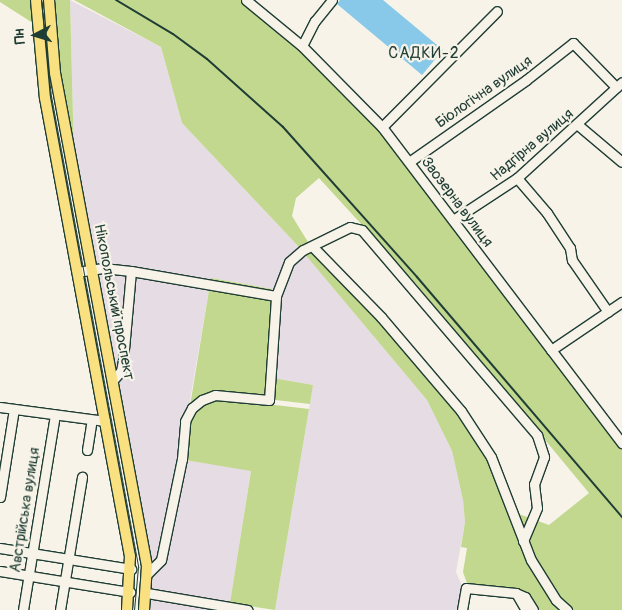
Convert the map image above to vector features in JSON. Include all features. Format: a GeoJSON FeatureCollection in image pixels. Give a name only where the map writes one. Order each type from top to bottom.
{"type":"FeatureCollection","features":[{"type":"Feature","properties":{"kind":"main road","name":"Нікопольський проспект"},"geometry":{"type":"LineString","coordinates":[[36,0],[45,98],[105,421],[130,569],[130,592],[127,610]]}},
{"type":"Feature","properties":{"kind":"main road","name":"Нікопольський проспект"},"geometry":{"type":"LineString","coordinates":[[49,0],[55,73],[148,573],[144,610]]}},
{"type":"Feature","properties":{"kind":"main road"},"geometry":{"type":"LineString","coordinates":[[105,421],[121,424]]}},
{"type":"Feature","properties":{"kind":"street"},"geometry":{"type":"LineString","coordinates":[[302,46],[315,21],[332,0]]}},
{"type":"Feature","properties":{"kind":"street","name":"Заозерна вулиця"},"geometry":{"type":"LineString","coordinates":[[252,2],[302,46],[382,127],[622,444]]}},
{"type":"Feature","properties":{"kind":"street"},"geometry":{"type":"LineString","coordinates":[[382,127],[497,11]]}},
{"type":"Feature","properties":{"kind":"street","name":"Біологічна вулиця"},"geometry":{"type":"LineString","coordinates":[[409,162],[526,80],[574,43],[620,84]]}},
{"type":"Feature","properties":{"kind":"street","name":"Надгірна вулиця"},"geometry":{"type":"LineString","coordinates":[[453,220],[518,178],[578,125],[620,84]]}},
{"type":"Feature","properties":{"kind":"street"},"geometry":{"type":"LineString","coordinates":[[578,125],[622,162]]}},
{"type":"Feature","properties":{"kind":"street"},"geometry":{"type":"LineString","coordinates":[[518,178],[547,213],[570,248],[572,260],[608,312]]}},
{"type":"Feature","properties":{"kind":"street"},"geometry":{"type":"LineString","coordinates":[[148,573],[161,560],[182,459],[185,421],[192,408],[202,400],[215,396],[269,400],[276,296],[289,262],[303,250],[313,247],[339,230],[350,227],[362,230],[537,436],[544,457],[534,484],[537,508],[523,541]]}},
{"type":"Feature","properties":{"kind":"street"},"geometry":{"type":"LineString","coordinates":[[313,247],[381,317],[461,411],[491,457],[523,541],[556,600],[567,610]]}},
{"type":"Feature","properties":{"kind":"street"},"geometry":{"type":"LineString","coordinates":[[77,272],[109,268],[276,296]]}},
{"type":"Feature","properties":{"kind":"street"},"geometry":{"type":"LineString","coordinates":[[113,380],[120,371],[124,360],[131,272]]}},
{"type":"Feature","properties":{"kind":"street"},"geometry":{"type":"LineString","coordinates":[[551,350],[622,302]]}},
{"type":"Feature","properties":{"kind":"street"},"geometry":{"type":"LineString","coordinates":[[0,407],[105,421]]}},
{"type":"Feature","properties":{"kind":"street"},"geometry":{"type":"LineString","coordinates":[[0,497],[14,409]]}},
{"type":"Feature","properties":{"kind":"street","name":"Австрійська вулиця"},"geometry":{"type":"LineString","coordinates":[[23,610],[55,414]]}},
{"type":"Feature","properties":{"kind":"street"},"geometry":{"type":"LineString","coordinates":[[87,450],[92,420]]}},
{"type":"Feature","properties":{"kind":"street"},"geometry":{"type":"LineString","coordinates":[[60,610],[82,477]]}},
{"type":"Feature","properties":{"kind":"street"},"geometry":{"type":"LineString","coordinates":[[0,548],[130,569]]}},
{"type":"Feature","properties":{"kind":"street"},"geometry":{"type":"LineString","coordinates":[[0,571],[130,592]]}},
{"type":"Feature","properties":{"kind":"street"},"geometry":{"type":"LineString","coordinates":[[462,610],[466,588],[516,593],[525,597],[533,610]]}},
{"type":"Feature","properties":{"kind":"street"},"geometry":{"type":"LineString","coordinates":[[516,593],[526,610]]}},
{"type":"Feature","properties":{"kind":"street"},"geometry":{"type":"LineString","coordinates":[[147,594],[248,610]]}},
{"type":"Feature","properties":{"kind":"street"},"geometry":{"type":"LineString","coordinates":[[556,600],[557,610]]}},
{"type":"Feature","properties":{"kind":"shaded area"},"geometry":{"type":"Polygon","coordinates":[[[70,0],[161,47],[182,123],[298,246],[427,400],[452,451],[463,500],[465,522],[456,572],[463,588],[459,610],[275,610],[313,385],[267,377],[272,289],[211,278],[180,459],[159,559],[151,566],[74,158],[70,0]]]}},
{"type":"Feature","properties":{"kind":"shaded area"},"geometry":{"type":"Polygon","coordinates":[[[185,460],[251,470],[230,603],[150,590],[151,574],[163,562],[185,460]]]}},
{"type":"Feature","properties":{"kind":"shaded area"},"geometry":{"type":"Polygon","coordinates":[[[149,598],[224,610],[147,610],[149,598]]]}},
{"type":"Feature","properties":{"kind":"green space"},"geometry":{"type":"Polygon","coordinates":[[[0,0],[33,0],[36,25],[0,2],[0,0]]]}},
{"type":"Feature","properties":{"kind":"green space"},"geometry":{"type":"Polygon","coordinates":[[[51,0],[70,0],[74,158],[58,72],[51,0]]]}},
{"type":"Feature","properties":{"kind":"green space"},"geometry":{"type":"Polygon","coordinates":[[[74,0],[246,0],[382,127],[622,443],[622,610],[536,610],[527,595],[468,586],[463,572],[467,548],[461,547],[465,522],[463,500],[452,451],[427,400],[298,246],[182,123],[161,47],[74,0]],[[319,178],[296,198],[292,216],[311,247],[429,373],[490,457],[508,510],[549,525],[589,493],[416,284],[319,178]]]}},
{"type":"Feature","properties":{"kind":"green space"},"geometry":{"type":"Polygon","coordinates":[[[211,278],[272,289],[267,377],[313,385],[310,404],[215,393],[190,406],[211,278]]]}},
{"type":"Feature","properties":{"kind":"green space"},"geometry":{"type":"Polygon","coordinates":[[[215,398],[309,409],[275,610],[230,603],[251,471],[185,460],[188,420],[193,409],[215,398]]]}},
{"type":"Feature","properties":{"kind":"water"},"geometry":{"type":"Polygon","coordinates":[[[340,0],[383,0],[443,50],[422,75],[337,4],[340,0]]]}},
{"type":"Feature","properties":{"kind":"tram line"},"geometry":{"type":"LineString","coordinates":[[41,0],[51,96],[138,567],[134,610]]}},
{"type":"Feature","properties":{"kind":"railway"},"geometry":{"type":"LineString","coordinates":[[116,0],[173,34],[207,59],[283,127],[417,277],[622,517]]}},
{"type":"Feature","properties":{"kind":"district","name":"САДКИ-2"},"geometry":{"type":"Point","coordinates":[424,53]}}]}
